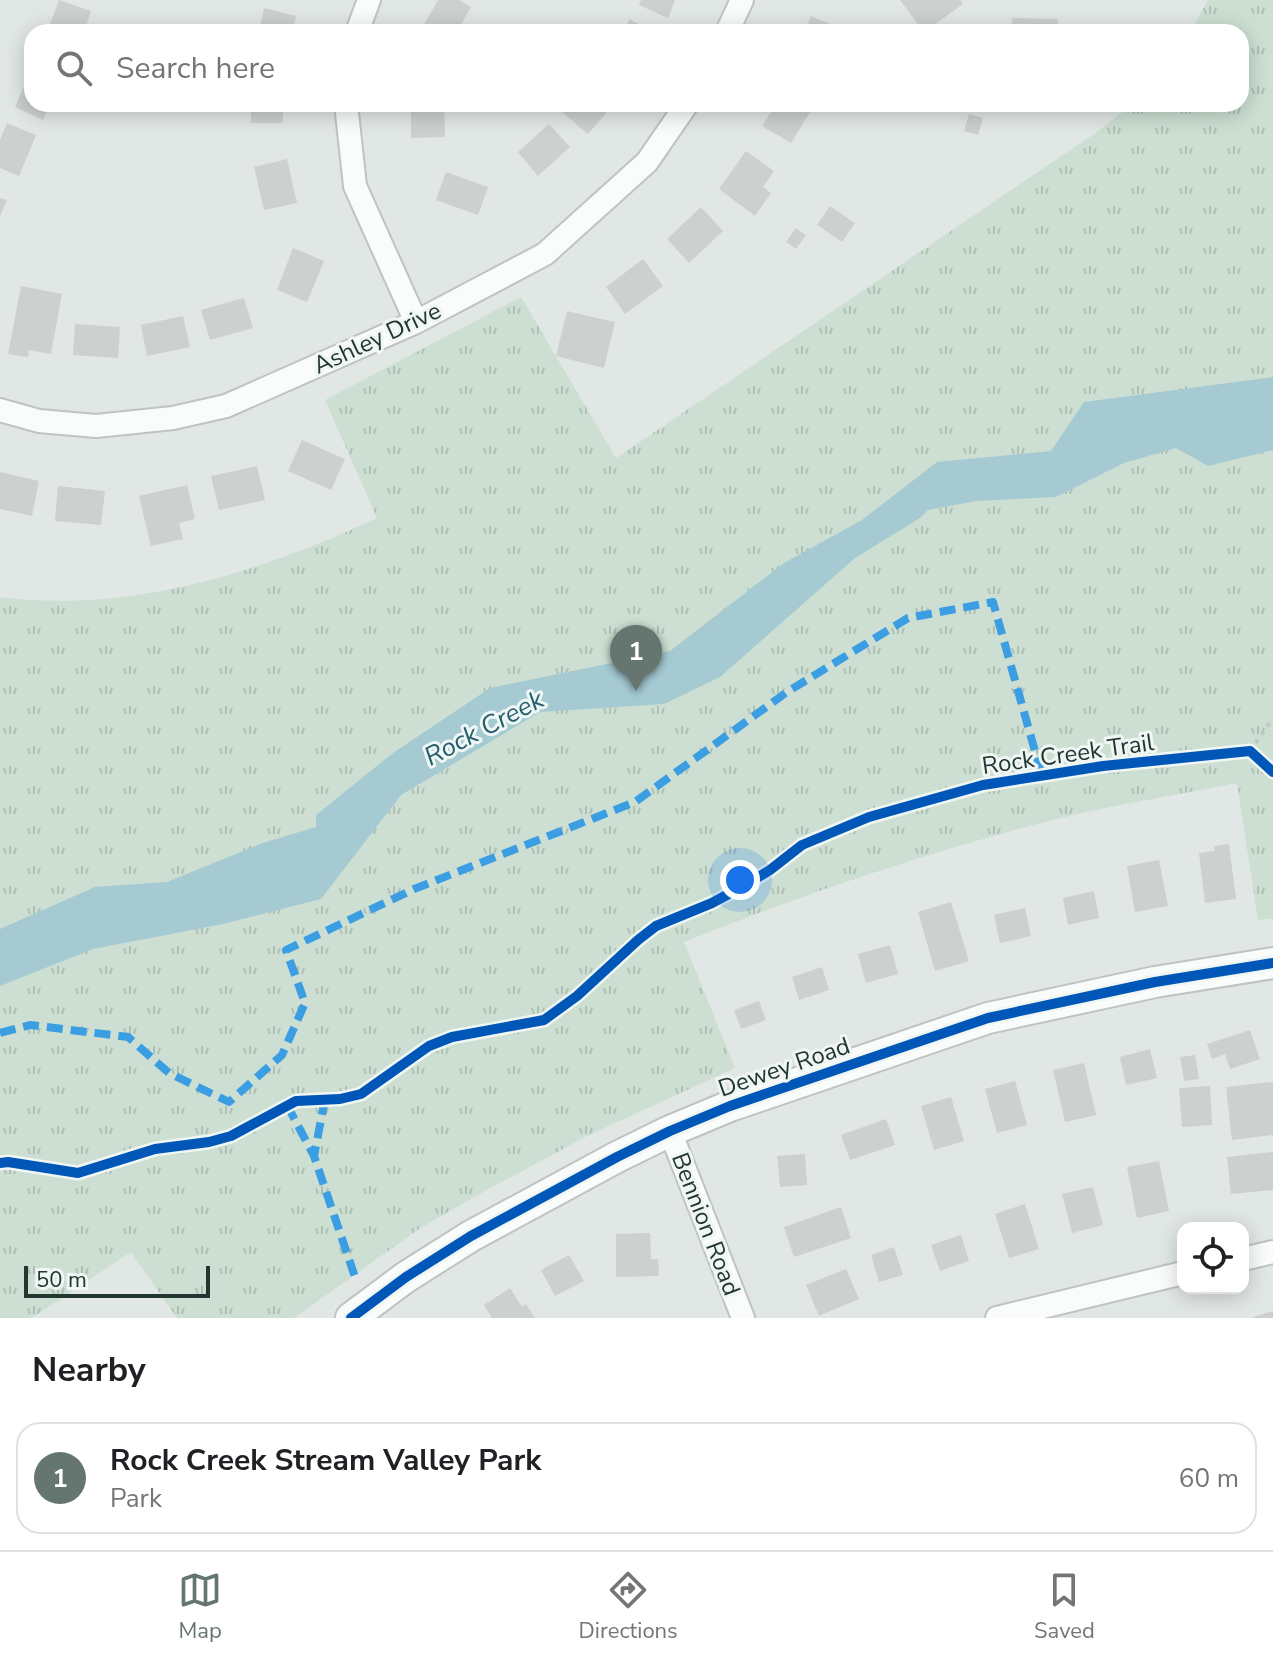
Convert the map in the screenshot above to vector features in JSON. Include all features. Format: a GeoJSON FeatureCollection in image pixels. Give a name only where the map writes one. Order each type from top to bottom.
{"type":"FeatureCollection","features":[{"type":"Feature","properties":{"kind":"street"},"geometry":{"type":"LineString","coordinates":[[360,24],[369,0]]}},
{"type":"Feature","properties":{"kind":"street"},"geometry":{"type":"LineString","coordinates":[[731,24],[742,0]]}},
{"type":"Feature","properties":{"kind":"street"},"geometry":{"type":"LineString","coordinates":[[347,112],[355,186],[416,322]]}},
{"type":"Feature","properties":{"kind":"street","name":"Ashley Drive"},"geometry":{"type":"LineString","coordinates":[[0,410],[39,421],[96,426],[173,418],[226,406],[416,322],[545,254],[647,162],[681,112]]}},
{"type":"Feature","properties":{"kind":"street","name":"Dewey Road"},"geometry":{"type":"LineString","coordinates":[[354,1317],[406,1277],[471,1236],[670,1131],[730,1106],[988,1018],[1155,982],[1273,963]]}},
{"type":"Feature","properties":{"kind":"street","name":"Bennion Road"},"geometry":{"type":"LineString","coordinates":[[670,1131],[743,1318]]}},
{"type":"Feature","properties":{"kind":"street"},"geometry":{"type":"LineString","coordinates":[[1249,1258],[1273,1252]]}},
{"type":"Feature","properties":{"kind":"street"},"geometry":{"type":"LineString","coordinates":[[997,1318],[1177,1274]]}},
{"type":"Feature","properties":{"kind":"path"},"geometry":{"type":"LineString","coordinates":[[1234,753],[1250,751],[1273,718]]}},
{"type":"Feature","properties":{"kind":"path"},"geometry":{"type":"LineString","coordinates":[[1250,751],[1261,762]]}},
{"type":"Feature","properties":{"kind":"green space"},"geometry":{"type":"Polygon","coordinates":[[[1208,0],[1273,0],[1273,918],[1258,920],[1237,783],[1065,817],[905,862],[684,942],[735,1068],[587,1136],[474,1197],[419,1229],[294,1318],[177,1318],[131,1252],[32,1318],[0,1318],[0,597],[48,601],[97,599],[145,594],[193,584],[288,556],[377,518],[325,400],[521,297],[616,458],[1123,112],[1249,112],[1249,24],[1194,24],[1208,0]]]}},
{"type":"Feature","properties":{"kind":"water","name":"Rock Creek"},"geometry":{"type":"Polygon","coordinates":[[[1273,377],[1273,450],[1208,466],[1176,448],[1124,463],[1056,497],[976,501],[928,510],[855,558],[720,677],[664,704],[540,712],[401,795],[321,899],[223,924],[93,949],[0,986],[0,929],[95,887],[167,882],[263,843],[316,827],[316,815],[393,753],[490,688],[670,651],[784,563],[862,520],[937,462],[1051,451],[1084,402],[1273,377]]]}},
{"type":"Feature","properties":{"kind":"building"},"geometry":{"type":"Polygon","coordinates":[[[59,0],[91,11],[87,24],[50,24],[59,0]]]}},
{"type":"Feature","properties":{"kind":"building"},"geometry":{"type":"Polygon","coordinates":[[[438,0],[459,0],[471,7],[461,24],[424,24],[438,0]]]}},
{"type":"Feature","properties":{"kind":"building"},"geometry":{"type":"Polygon","coordinates":[[[641,0],[675,0],[668,18],[639,5],[641,0]]]}},
{"type":"Feature","properties":{"kind":"building"},"geometry":{"type":"Polygon","coordinates":[[[900,0],[960,0],[963,4],[935,24],[918,24],[900,0]]]}},
{"type":"Feature","properties":{"kind":"building"},"geometry":{"type":"Polygon","coordinates":[[[264,8],[296,16],[294,24],[261,24],[264,8]]]}},
{"type":"Feature","properties":{"kind":"building"},"geometry":{"type":"Polygon","coordinates":[[[811,16],[830,24],[808,24],[811,16]]]}},
{"type":"Feature","properties":{"kind":"building"},"geometry":{"type":"Polygon","coordinates":[[[1012,18],[1058,19],[1058,24],[1012,24],[1012,18]]]}},
{"type":"Feature","properties":{"kind":"building"},"geometry":{"type":"Polygon","coordinates":[[[24,86],[24,111],[15,107],[24,86]]]}},
{"type":"Feature","properties":{"kind":"building"},"geometry":{"type":"Polygon","coordinates":[[[26,112],[46,112],[43,120],[26,112]]]}},
{"type":"Feature","properties":{"kind":"building"},"geometry":{"type":"Polygon","coordinates":[[[251,112],[283,112],[283,123],[251,123],[251,112]]]}},
{"type":"Feature","properties":{"kind":"building"},"geometry":{"type":"Polygon","coordinates":[[[411,112],[444,112],[445,137],[411,138],[411,112]]]}},
{"type":"Feature","properties":{"kind":"building"},"geometry":{"type":"Polygon","coordinates":[[[564,112],[607,112],[588,134],[564,112]]]}},
{"type":"Feature","properties":{"kind":"building"},"geometry":{"type":"Polygon","coordinates":[[[771,112],[810,112],[791,143],[762,126],[771,112]]]}},
{"type":"Feature","properties":{"kind":"building"},"geometry":{"type":"Polygon","coordinates":[[[969,114],[983,118],[978,135],[964,131],[969,114]]]}},
{"type":"Feature","properties":{"kind":"building"},"geometry":{"type":"Polygon","coordinates":[[[7,123],[36,135],[19,176],[0,168],[0,140],[7,123]]]}},
{"type":"Feature","properties":{"kind":"building"},"geometry":{"type":"Polygon","coordinates":[[[549,124],[570,147],[538,176],[518,152],[549,124]]]}},
{"type":"Feature","properties":{"kind":"building"},"geometry":{"type":"Polygon","coordinates":[[[746,151],[774,171],[763,187],[771,193],[755,216],[719,189],[746,151]]]}},
{"type":"Feature","properties":{"kind":"building"},"geometry":{"type":"Polygon","coordinates":[[[287,159],[297,203],[264,210],[254,167],[287,159]]]}},
{"type":"Feature","properties":{"kind":"building"},"geometry":{"type":"Polygon","coordinates":[[[446,172],[488,187],[478,215],[436,200],[446,172]]]}},
{"type":"Feature","properties":{"kind":"building"},"geometry":{"type":"Polygon","coordinates":[[[0,198],[7,200],[0,216],[0,198]]]}},
{"type":"Feature","properties":{"kind":"building"},"geometry":{"type":"Polygon","coordinates":[[[830,206],[855,223],[842,242],[817,225],[830,206]]]}},
{"type":"Feature","properties":{"kind":"building"},"geometry":{"type":"Polygon","coordinates":[[[701,207],[723,231],[689,263],[667,239],[701,207]]]}},
{"type":"Feature","properties":{"kind":"building"},"geometry":{"type":"Polygon","coordinates":[[[796,228],[806,235],[796,249],[786,242],[796,228]]]}},
{"type":"Feature","properties":{"kind":"building"},"geometry":{"type":"Polygon","coordinates":[[[293,248],[324,261],[307,302],[277,290],[293,248]]]}},
{"type":"Feature","properties":{"kind":"building"},"geometry":{"type":"Polygon","coordinates":[[[643,259],[663,286],[625,314],[606,287],[643,259]]]}},
{"type":"Feature","properties":{"kind":"building"},"geometry":{"type":"Polygon","coordinates":[[[21,286],[62,294],[51,354],[29,350],[28,357],[8,354],[21,286]]]}},
{"type":"Feature","properties":{"kind":"building"},"geometry":{"type":"Polygon","coordinates":[[[244,298],[253,328],[210,340],[201,310],[244,298]]]}},
{"type":"Feature","properties":{"kind":"building"},"geometry":{"type":"Polygon","coordinates":[[[567,311],[615,322],[604,368],[556,356],[567,311]]]}},
{"type":"Feature","properties":{"kind":"building"},"geometry":{"type":"Polygon","coordinates":[[[183,316],[190,347],[147,356],[141,325],[183,316]]]}},
{"type":"Feature","properties":{"kind":"building"},"geometry":{"type":"Polygon","coordinates":[[[75,324],[120,327],[118,358],[73,355],[75,324]]]}},
{"type":"Feature","properties":{"kind":"building"},"geometry":{"type":"Polygon","coordinates":[[[302,440],[345,459],[331,490],[288,471],[302,440]]]}},
{"type":"Feature","properties":{"kind":"building"},"geometry":{"type":"Polygon","coordinates":[[[257,466],[265,500],[219,510],[211,476],[257,466]]]}},
{"type":"Feature","properties":{"kind":"building"},"geometry":{"type":"Polygon","coordinates":[[[0,472],[39,481],[32,516],[0,509],[0,472]]]}},
{"type":"Feature","properties":{"kind":"building"},"geometry":{"type":"Polygon","coordinates":[[[187,485],[195,519],[179,523],[183,539],[151,546],[139,496],[187,485]]]}},
{"type":"Feature","properties":{"kind":"building"},"geometry":{"type":"Polygon","coordinates":[[[58,486],[105,491],[101,525],[55,521],[58,486]]]}},
{"type":"Feature","properties":{"kind":"building"},"geometry":{"type":"Polygon","coordinates":[[[1229,844],[1236,899],[1205,903],[1199,853],[1215,851],[1214,846],[1229,844]]]}},
{"type":"Feature","properties":{"kind":"building"},"geometry":{"type":"Polygon","coordinates":[[[1159,860],[1168,906],[1135,912],[1127,866],[1159,860]]]}},
{"type":"Feature","properties":{"kind":"building"},"geometry":{"type":"Polygon","coordinates":[[[1094,891],[1099,918],[1068,925],[1063,898],[1094,891]]]}},
{"type":"Feature","properties":{"kind":"building"},"geometry":{"type":"Polygon","coordinates":[[[951,902],[969,961],[935,971],[918,912],[951,902]]]}},
{"type":"Feature","properties":{"kind":"building"},"geometry":{"type":"Polygon","coordinates":[[[1025,908],[1031,936],[1000,943],[994,915],[1025,908]]]}},
{"type":"Feature","properties":{"kind":"building"},"geometry":{"type":"Polygon","coordinates":[[[890,945],[898,974],[866,983],[858,954],[890,945]]]}},
{"type":"Feature","properties":{"kind":"building"},"geometry":{"type":"Polygon","coordinates":[[[822,967],[829,990],[799,1000],[792,977],[822,967]]]}},
{"type":"Feature","properties":{"kind":"building"},"geometry":{"type":"Polygon","coordinates":[[[759,1001],[766,1020],[741,1029],[734,1010],[759,1001]]]}},
{"type":"Feature","properties":{"kind":"building"},"geometry":{"type":"Polygon","coordinates":[[[1250,1030],[1260,1059],[1230,1069],[1225,1054],[1212,1059],[1207,1044],[1250,1030]]]}},
{"type":"Feature","properties":{"kind":"building"},"geometry":{"type":"Polygon","coordinates":[[[1150,1049],[1157,1078],[1126,1085],[1120,1057],[1150,1049]]]}},
{"type":"Feature","properties":{"kind":"building"},"geometry":{"type":"Polygon","coordinates":[[[1195,1055],[1199,1079],[1184,1081],[1180,1057],[1195,1055]]]}},
{"type":"Feature","properties":{"kind":"building"},"geometry":{"type":"Polygon","coordinates":[[[1084,1063],[1096,1115],[1065,1122],[1053,1070],[1084,1063]]]}},
{"type":"Feature","properties":{"kind":"building"},"geometry":{"type":"Polygon","coordinates":[[[1015,1081],[1027,1125],[997,1133],[985,1089],[1015,1081]]]}},
{"type":"Feature","properties":{"kind":"building"},"geometry":{"type":"Polygon","coordinates":[[[1273,1082],[1273,1135],[1232,1140],[1226,1087],[1273,1082]]]}},
{"type":"Feature","properties":{"kind":"building"},"geometry":{"type":"Polygon","coordinates":[[[1210,1086],[1212,1125],[1182,1127],[1179,1088],[1210,1086]]]}},
{"type":"Feature","properties":{"kind":"building"},"geometry":{"type":"Polygon","coordinates":[[[951,1097],[964,1141],[934,1150],[921,1106],[951,1097]]]}},
{"type":"Feature","properties":{"kind":"building"},"geometry":{"type":"Polygon","coordinates":[[[886,1119],[895,1145],[850,1160],[841,1135],[886,1119]]]}},
{"type":"Feature","properties":{"kind":"building"},"geometry":{"type":"Polygon","coordinates":[[[1273,1152],[1273,1190],[1231,1194],[1227,1157],[1273,1152]]]}},
{"type":"Feature","properties":{"kind":"building"},"geometry":{"type":"Polygon","coordinates":[[[805,1154],[807,1185],[780,1187],[777,1156],[805,1154]]]}},
{"type":"Feature","properties":{"kind":"building"},"geometry":{"type":"Polygon","coordinates":[[[1159,1161],[1169,1211],[1137,1218],[1127,1167],[1159,1161]]]}},
{"type":"Feature","properties":{"kind":"building"},"geometry":{"type":"Polygon","coordinates":[[[1093,1187],[1103,1225],[1072,1233],[1062,1194],[1093,1187]]]}},
{"type":"Feature","properties":{"kind":"building"},"geometry":{"type":"Polygon","coordinates":[[[1025,1204],[1039,1249],[1009,1258],[995,1214],[1025,1204]]]}},
{"type":"Feature","properties":{"kind":"building"},"geometry":{"type":"Polygon","coordinates":[[[841,1207],[851,1238],[794,1257],[784,1227],[841,1207]]]}},
{"type":"Feature","properties":{"kind":"building"},"geometry":{"type":"Polygon","coordinates":[[[650,1233],[651,1259],[658,1259],[659,1276],[616,1277],[616,1234],[650,1233]]]}},
{"type":"Feature","properties":{"kind":"building"},"geometry":{"type":"Polygon","coordinates":[[[961,1235],[969,1261],[940,1271],[931,1245],[961,1235]]]}},
{"type":"Feature","properties":{"kind":"building"},"geometry":{"type":"Polygon","coordinates":[[[894,1247],[903,1275],[879,1282],[871,1255],[894,1247]]]}},
{"type":"Feature","properties":{"kind":"building"},"geometry":{"type":"Polygon","coordinates":[[[569,1255],[584,1281],[555,1296],[541,1270],[569,1255]]]}},
{"type":"Feature","properties":{"kind":"building"},"geometry":{"type":"Polygon","coordinates":[[[846,1269],[859,1299],[819,1316],[806,1285],[846,1269]]]}},
{"type":"Feature","properties":{"kind":"building"},"geometry":{"type":"Polygon","coordinates":[[[510,1288],[522,1307],[526,1304],[535,1318],[492,1318],[484,1305],[510,1288]]]}},
{"type":"Feature","properties":{"kind":"building"},"geometry":{"type":"Polygon","coordinates":[[[1273,1311],[1273,1318],[1254,1318],[1254,1317],[1273,1311]]]}},
{"type":"Feature","properties":{"kind":"marked path"},"geometry":{"type":"LineString","coordinates":[[0,1033],[30,1025],[128,1037],[169,1073],[229,1102],[282,1055],[305,1003],[286,950],[414,889],[635,802],[787,692],[908,618],[993,602],[1042,776]]}},
{"type":"Feature","properties":{"kind":"marked path"},"geometry":{"type":"LineString","coordinates":[[325,1099],[314,1156],[356,1280]]}},
{"type":"Feature","properties":{"kind":"marked path"},"geometry":{"type":"LineString","coordinates":[[287,1105],[314,1156]]}},
{"type":"Feature","properties":{"kind":"cycle path","name":"Rock Creek Trail"},"geometry":{"type":"LineString","coordinates":[[0,1163],[78,1173],[155,1149],[231,1136],[296,1101],[340,1099],[361,1094],[429,1046],[452,1037],[544,1020],[577,996],[656,926],[712,903],[747,884],[802,845],[869,817],[983,785],[1103,766],[1250,751],[1273,772]]}},
{"type":"Feature","properties":{"kind":"cycle path"},"geometry":{"type":"LineString","coordinates":[[351,1318],[406,1277],[471,1236],[617,1157],[730,1106],[988,1018],[1155,982],[1273,963]]}},
{"type":"Feature","properties":{"kind":"place","name":"Rock Creek Stream Valley Park"},"geometry":{"type":"Point","coordinates":[636,691]}}]}
